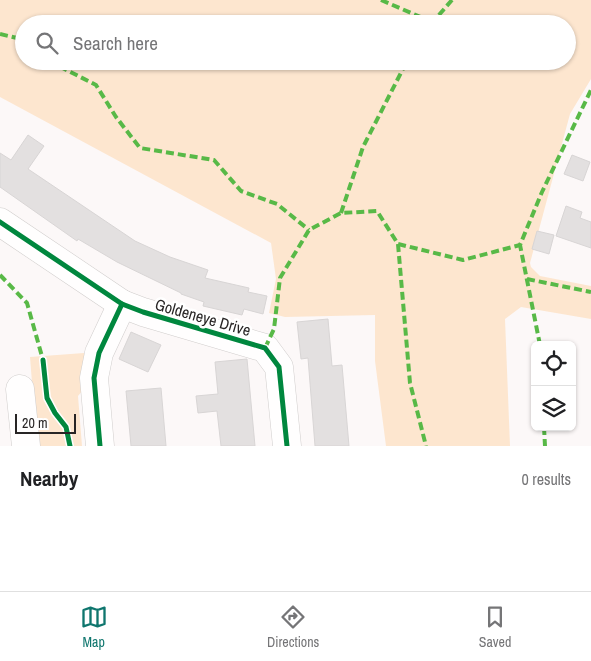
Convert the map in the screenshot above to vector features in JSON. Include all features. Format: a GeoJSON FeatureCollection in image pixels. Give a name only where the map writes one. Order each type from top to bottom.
{"type":"FeatureCollection","features":[{"type":"Feature","properties":{"kind":"street","name":"Goldeneye Drive"},"geometry":{"type":"LineString","coordinates":[[0,222],[122,304],[265,348],[279,367],[287,446]]}},
{"type":"Feature","properties":{"kind":"street"},"geometry":{"type":"LineString","coordinates":[[100,446],[94,378],[99,353],[122,304]]}},
{"type":"Feature","properties":{"kind":"street"},"geometry":{"type":"LineString","coordinates":[[20,389],[26,446]]}},
{"type":"Feature","properties":{"kind":"shaded area"},"geometry":{"type":"Polygon","coordinates":[[[0,0],[591,0],[591,79],[570,114],[530,263],[531,267],[540,276],[591,286],[591,319],[521,307],[505,319],[510,446],[386,446],[375,361],[375,315],[285,317],[269,313],[276,279],[271,243],[0,97],[0,0]]]}},
{"type":"Feature","properties":{"kind":"shaded area"},"geometry":{"type":"Polygon","coordinates":[[[84,353],[87,385],[78,396],[82,446],[37,446],[30,357],[84,353]]]}},
{"type":"Feature","properties":{"kind":"building"},"geometry":{"type":"Polygon","coordinates":[[[28,135],[44,146],[28,169],[135,241],[170,257],[208,270],[205,278],[249,288],[248,292],[267,296],[263,314],[244,309],[242,315],[203,306],[204,302],[181,294],[117,262],[78,239],[77,241],[0,187],[0,153],[11,160],[28,135]]]}},
{"type":"Feature","properties":{"kind":"building"},"geometry":{"type":"Polygon","coordinates":[[[572,155],[590,162],[583,181],[564,174],[572,155]]]}},
{"type":"Feature","properties":{"kind":"building"},"geometry":{"type":"Polygon","coordinates":[[[566,206],[582,212],[580,218],[591,222],[591,248],[556,236],[566,206]]]}},
{"type":"Feature","properties":{"kind":"building"},"geometry":{"type":"Polygon","coordinates":[[[537,231],[554,235],[549,254],[532,249],[537,231]]]}},
{"type":"Feature","properties":{"kind":"building"},"geometry":{"type":"Polygon","coordinates":[[[328,319],[332,366],[342,365],[349,446],[315,446],[308,358],[301,359],[297,322],[328,319]]]}},
{"type":"Feature","properties":{"kind":"building"},"geometry":{"type":"Polygon","coordinates":[[[131,332],[161,345],[148,372],[119,359],[131,332]]]}},
{"type":"Feature","properties":{"kind":"building"},"geometry":{"type":"Polygon","coordinates":[[[247,359],[255,446],[221,446],[217,411],[198,413],[196,396],[218,394],[215,362],[247,359]]]}},
{"type":"Feature","properties":{"kind":"building"},"geometry":{"type":"Polygon","coordinates":[[[161,388],[166,446],[131,446],[126,391],[161,388]]]}},
{"type":"Feature","properties":{"kind":"marked path"},"geometry":{"type":"LineString","coordinates":[[381,0],[416,15]]}},
{"type":"Feature","properties":{"kind":"marked path"},"geometry":{"type":"LineString","coordinates":[[439,15],[452,0]]}},
{"type":"Feature","properties":{"kind":"marked path"},"geometry":{"type":"LineString","coordinates":[[0,34],[15,38]]}},
{"type":"Feature","properties":{"kind":"marked path"},"geometry":{"type":"LineString","coordinates":[[67,70],[96,85],[116,117],[140,148],[214,160],[241,191],[277,204],[309,230]]}},
{"type":"Feature","properties":{"kind":"marked path"},"geometry":{"type":"LineString","coordinates":[[341,213],[363,147],[402,70]]}},
{"type":"Feature","properties":{"kind":"marked path"},"geometry":{"type":"LineString","coordinates":[[539,341],[520,245],[542,192],[591,90]]}},
{"type":"Feature","properties":{"kind":"marked path"},"geometry":{"type":"LineString","coordinates":[[265,348],[274,329],[280,278],[309,230],[341,213],[377,211],[398,244],[463,260],[520,245]]}},
{"type":"Feature","properties":{"kind":"marked path"},"geometry":{"type":"LineString","coordinates":[[398,244],[410,383],[426,446]]}},
{"type":"Feature","properties":{"kind":"marked path"},"geometry":{"type":"LineString","coordinates":[[0,275],[27,303],[43,360]]}},
{"type":"Feature","properties":{"kind":"marked path"},"geometry":{"type":"LineString","coordinates":[[527,279],[591,292]]}},
{"type":"Feature","properties":{"kind":"marked path"},"geometry":{"type":"LineString","coordinates":[[544,431],[545,446]]}},
{"type":"Feature","properties":{"kind":"cycle path"},"geometry":{"type":"LineString","coordinates":[[0,222],[122,304],[265,348],[279,367],[287,446]]}},
{"type":"Feature","properties":{"kind":"cycle path"},"geometry":{"type":"LineString","coordinates":[[100,446],[94,378],[99,353],[122,304]]}},
{"type":"Feature","properties":{"kind":"cycle path"},"geometry":{"type":"LineString","coordinates":[[43,360],[47,398],[55,413],[66,427],[70,446]]}}]}
